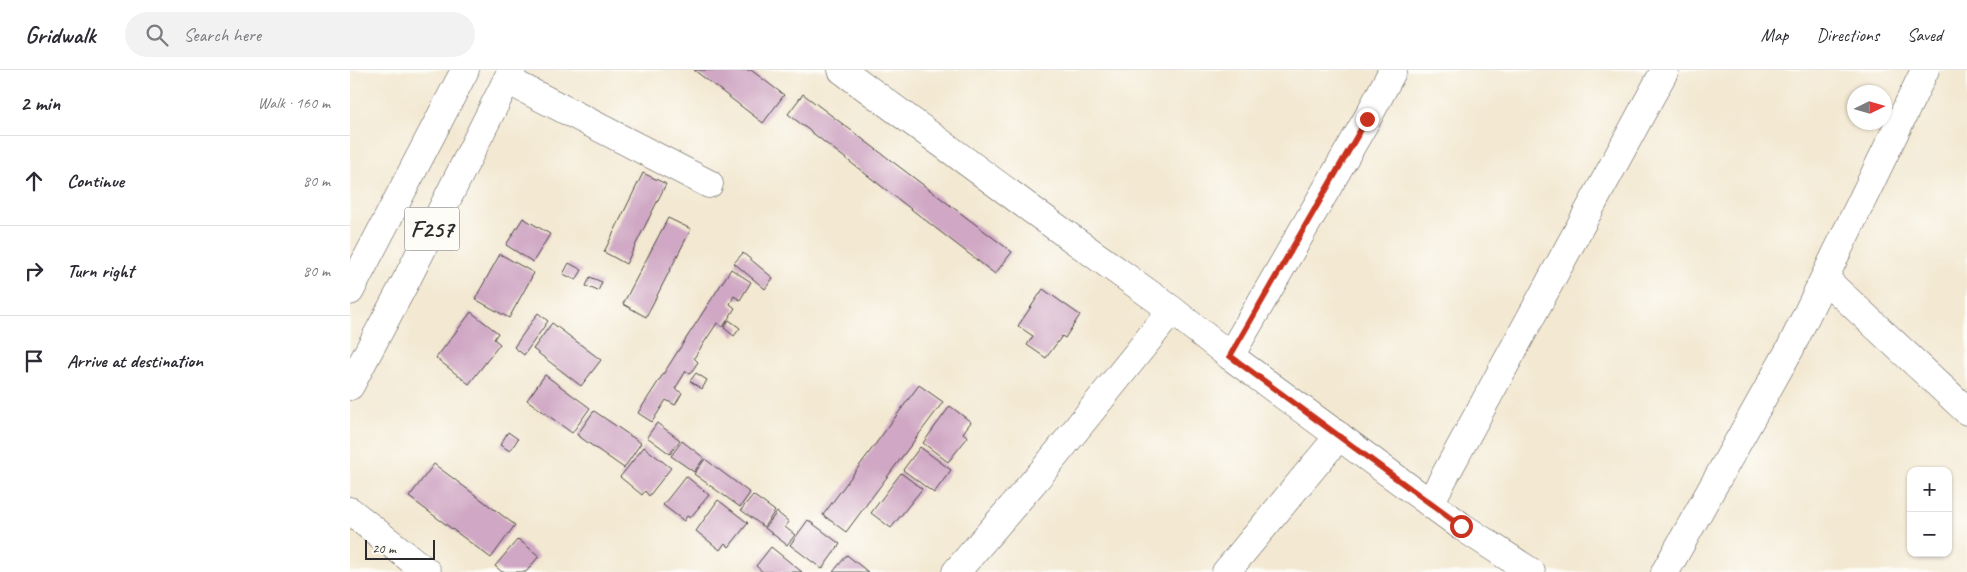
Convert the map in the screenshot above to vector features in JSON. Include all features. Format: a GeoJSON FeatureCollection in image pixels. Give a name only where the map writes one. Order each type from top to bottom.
{"type":"FeatureCollection","features":[{"type":"Feature","properties":{"kind":"street","name":"F257"},"geometry":{"type":"LineString","coordinates":[[350,292],[465,70]]}},
{"type":"Feature","properties":{"kind":"street"},"geometry":{"type":"LineString","coordinates":[[842,70],[1172,310],[1230,356],[1430,503],[1530,572]]}},
{"type":"Feature","properties":{"kind":"street"},"geometry":{"type":"LineString","coordinates":[[1230,356],[1367,119],[1393,70]]}},
{"type":"Feature","properties":{"kind":"street"},"geometry":{"type":"LineString","coordinates":[[1430,503],[1665,70]]}},
{"type":"Feature","properties":{"kind":"street"},"geometry":{"type":"LineString","coordinates":[[1666,572],[1790,348],[1925,70]]}},
{"type":"Feature","properties":{"kind":"street","name":"F257"},"geometry":{"type":"LineString","coordinates":[[350,386],[408,277],[509,75]]}},
{"type":"Feature","properties":{"kind":"street"},"geometry":{"type":"LineString","coordinates":[[509,75],[709,184]]}},
{"type":"Feature","properties":{"kind":"street"},"geometry":{"type":"LineString","coordinates":[[1825,279],[1967,411]]}},
{"type":"Feature","properties":{"kind":"street"},"geometry":{"type":"LineString","coordinates":[[956,572],[1042,472],[1172,310]]}},
{"type":"Feature","properties":{"kind":"street"},"geometry":{"type":"LineString","coordinates":[[1226,572],[1339,436]]}},
{"type":"Feature","properties":{"kind":"street"},"geometry":{"type":"LineString","coordinates":[[350,511],[427,572]]}},
{"type":"Feature","properties":{"kind":"building"},"geometry":{"type":"Polygon","coordinates":[[[694,70],[751,70],[784,95],[763,123],[694,70]]]}},
{"type":"Feature","properties":{"kind":"building"},"geometry":{"type":"Polygon","coordinates":[[[803,94],[1012,252],[995,274],[788,114],[803,94]]]}},
{"type":"Feature","properties":{"kind":"building"},"geometry":{"type":"Polygon","coordinates":[[[643,173],[666,184],[626,264],[604,252],[643,173]]]}},
{"type":"Feature","properties":{"kind":"building"},"geometry":{"type":"Polygon","coordinates":[[[523,218],[550,234],[533,262],[506,245],[523,218]]]}},
{"type":"Feature","properties":{"kind":"building"},"geometry":{"type":"Polygon","coordinates":[[[668,218],[691,229],[646,317],[623,304],[668,218]]]}},
{"type":"Feature","properties":{"kind":"building"},"geometry":{"type":"Polygon","coordinates":[[[743,253],[773,278],[765,289],[734,263],[743,253]]]}},
{"type":"Feature","properties":{"kind":"building"},"geometry":{"type":"Polygon","coordinates":[[[500,254],[534,273],[509,318],[475,299],[500,254]]]}},
{"type":"Feature","properties":{"kind":"building"},"geometry":{"type":"Polygon","coordinates":[[[569,263],[582,270],[576,280],[563,274],[569,263]]]}},
{"type":"Feature","properties":{"kind":"building"},"geometry":{"type":"Polygon","coordinates":[[[731,269],[751,282],[740,300],[734,296],[730,304],[735,308],[723,327],[717,323],[694,358],[698,362],[690,374],[686,371],[675,389],[682,393],[675,405],[666,400],[652,422],[638,413],[731,269]]]}},
{"type":"Feature","properties":{"kind":"building"},"geometry":{"type":"Polygon","coordinates":[[[590,277],[602,282],[598,291],[586,286],[590,277]]]}},
{"type":"Feature","properties":{"kind":"building"},"geometry":{"type":"Polygon","coordinates":[[[1043,289],[1080,315],[1065,338],[1062,336],[1046,358],[1027,345],[1033,336],[1018,326],[1043,289]]]}},
{"type":"Feature","properties":{"kind":"building"},"geometry":{"type":"Polygon","coordinates":[[[471,312],[498,333],[494,339],[500,344],[469,384],[436,358],[471,312]]]}},
{"type":"Feature","properties":{"kind":"building"},"geometry":{"type":"Polygon","coordinates":[[[538,313],[548,321],[524,355],[514,347],[538,313]]]}},
{"type":"Feature","properties":{"kind":"building"},"geometry":{"type":"Polygon","coordinates":[[[729,320],[740,328],[734,336],[724,328],[729,320]]]}},
{"type":"Feature","properties":{"kind":"building"},"geometry":{"type":"Polygon","coordinates":[[[552,323],[601,360],[581,386],[533,349],[552,323]]]}},
{"type":"Feature","properties":{"kind":"building"},"geometry":{"type":"Polygon","coordinates":[[[696,373],[707,380],[702,389],[690,381],[696,373]]]}},
{"type":"Feature","properties":{"kind":"building"},"geometry":{"type":"Polygon","coordinates":[[[545,375],[590,408],[572,433],[527,400],[545,375]]]}},
{"type":"Feature","properties":{"kind":"building"},"geometry":{"type":"Polygon","coordinates":[[[919,385],[943,402],[846,532],[823,515],[919,385]]]}},
{"type":"Feature","properties":{"kind":"building"},"geometry":{"type":"Polygon","coordinates":[[[950,406],[971,422],[963,433],[968,437],[948,462],[923,443],[950,406]]]}},
{"type":"Feature","properties":{"kind":"building"},"geometry":{"type":"Polygon","coordinates":[[[594,411],[641,443],[624,468],[577,435],[594,411]]]}},
{"type":"Feature","properties":{"kind":"building"},"geometry":{"type":"Polygon","coordinates":[[[657,423],[680,440],[670,454],[647,437],[657,423]]]}},
{"type":"Feature","properties":{"kind":"building"},"geometry":{"type":"Polygon","coordinates":[[[508,432],[518,439],[510,451],[500,445],[508,432]]]}},
{"type":"Feature","properties":{"kind":"building"},"geometry":{"type":"Polygon","coordinates":[[[682,441],[704,458],[694,472],[671,456],[682,441]]]}},
{"type":"Feature","properties":{"kind":"building"},"geometry":{"type":"Polygon","coordinates":[[[644,447],[671,468],[649,496],[645,491],[642,495],[620,477],[644,447]]]}},
{"type":"Feature","properties":{"kind":"building"},"geometry":{"type":"Polygon","coordinates":[[[920,447],[951,470],[934,493],[903,470],[920,447]]]}},
{"type":"Feature","properties":{"kind":"building"},"geometry":{"type":"Polygon","coordinates":[[[705,459],[750,493],[740,507],[694,474],[705,459]]]}},
{"type":"Feature","properties":{"kind":"building"},"geometry":{"type":"Polygon","coordinates":[[[434,464],[515,525],[491,558],[409,497],[434,464]]]}},
{"type":"Feature","properties":{"kind":"building"},"geometry":{"type":"Polygon","coordinates":[[[901,473],[922,489],[891,528],[871,513],[901,473]]]}},
{"type":"Feature","properties":{"kind":"building"},"geometry":{"type":"Polygon","coordinates":[[[686,476],[709,495],[690,518],[687,516],[684,521],[663,505],[686,476]]]}},
{"type":"Feature","properties":{"kind":"building"},"geometry":{"type":"Polygon","coordinates":[[[753,495],[775,511],[764,527],[741,510],[753,495]]]}},
{"type":"Feature","properties":{"kind":"building"},"geometry":{"type":"Polygon","coordinates":[[[718,500],[748,523],[729,547],[725,543],[720,550],[696,531],[718,500]]]}},
{"type":"Feature","properties":{"kind":"building"},"geometry":{"type":"Polygon","coordinates":[[[777,512],[789,522],[785,527],[795,535],[787,545],[765,528],[777,512]]]}},
{"type":"Feature","properties":{"kind":"building"},"geometry":{"type":"Polygon","coordinates":[[[808,520],[840,544],[822,569],[790,545],[808,520]]]}},
{"type":"Feature","properties":{"kind":"building"},"geometry":{"type":"Polygon","coordinates":[[[518,539],[539,556],[526,572],[502,572],[495,566],[518,539]]]}},
{"type":"Feature","properties":{"kind":"building"},"geometry":{"type":"Polygon","coordinates":[[[771,547],[802,572],[763,572],[756,566],[771,547]]]}},
{"type":"Feature","properties":{"kind":"building"},"geometry":{"type":"Polygon","coordinates":[[[847,555],[868,572],[833,572],[847,555]]]}},
{"type":"Feature","properties":{"kind":"route"},"geometry":{"type":"LineString","coordinates":[[1367,119],[1230,356],[1461,526]]}}]}
